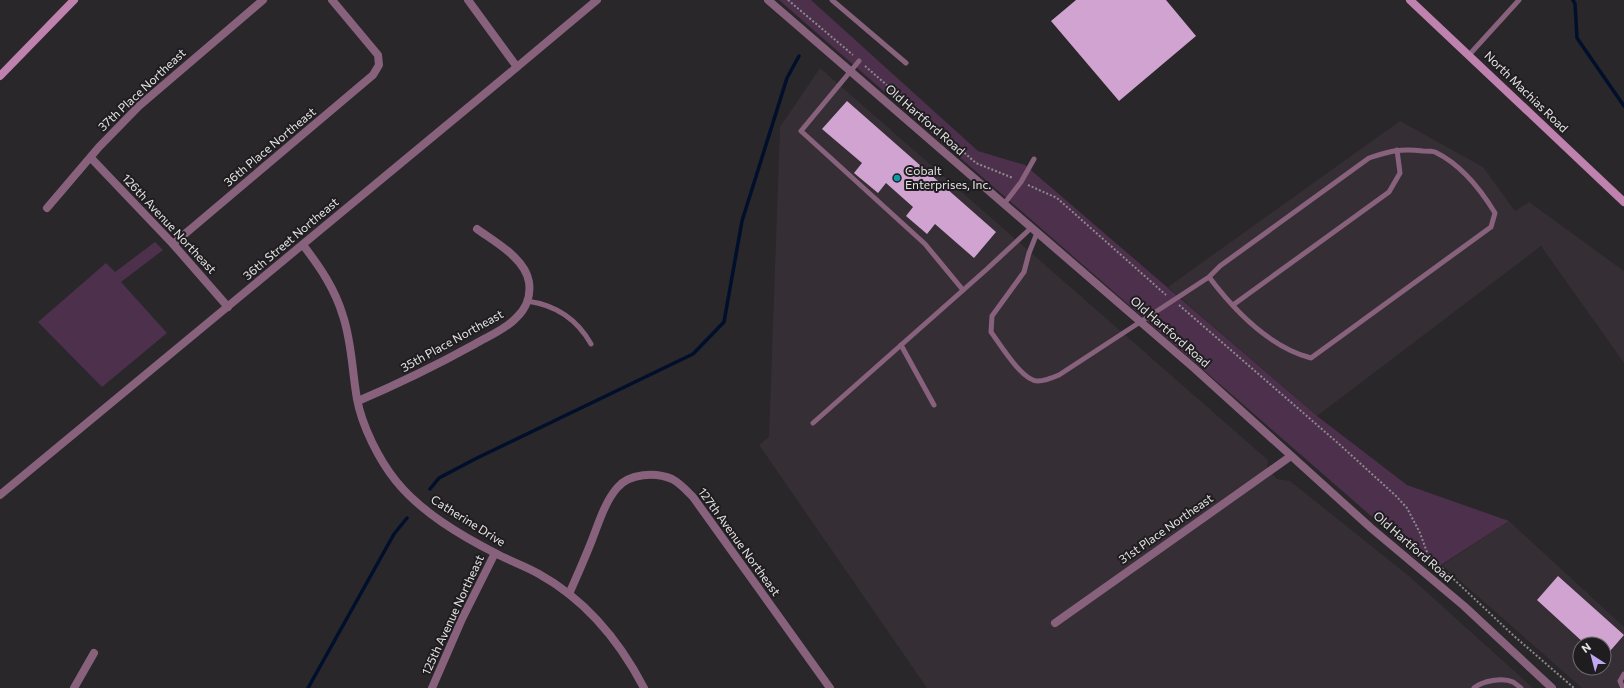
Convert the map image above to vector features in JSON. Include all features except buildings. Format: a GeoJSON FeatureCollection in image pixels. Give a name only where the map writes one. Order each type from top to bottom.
{"type":"FeatureCollection","features":[{"type":"Feature","properties":{"kind":"main road"},"geometry":{"type":"LineString","coordinates":[[0,76],[74,0]]}},
{"type":"Feature","properties":{"kind":"main road","name":"North Machias Road"},"geometry":{"type":"LineString","coordinates":[[1410,0],[1624,202]]}},
{"type":"Feature","properties":{"kind":"street","name":"37th Place Northeast"},"geometry":{"type":"LineString","coordinates":[[47,208],[99,148],[139,106],[263,0]]}},
{"type":"Feature","properties":{"kind":"street"},"geometry":{"type":"LineString","coordinates":[[468,0],[517,67]]}},
{"type":"Feature","properties":{"kind":"street","name":"36th Street Northeast"},"geometry":{"type":"LineString","coordinates":[[0,496],[597,0]]}},
{"type":"Feature","properties":{"kind":"street","name":"Old Hartford Road"},"geometry":{"type":"LineString","coordinates":[[768,0],[1141,323],[1371,528],[1464,606],[1552,688]]}},
{"type":"Feature","properties":{"kind":"street","name":"36th Place Northeast"},"geometry":{"type":"LineString","coordinates":[[173,244],[373,75],[379,65],[378,55],[336,1]]}},
{"type":"Feature","properties":{"kind":"street","name":"126th Avenue Northeast"},"geometry":{"type":"LineString","coordinates":[[91,158],[173,244],[228,307]]}},
{"type":"Feature","properties":{"kind":"street"},"geometry":{"type":"LineString","coordinates":[[477,229],[514,257],[523,268],[529,282],[528,301]]}},
{"type":"Feature","properties":{"kind":"street","name":"Catherine Drive"},"geometry":{"type":"LineString","coordinates":[[303,245],[320,267],[334,292],[343,316],[351,346],[358,401],[368,432],[382,459],[396,480],[412,498],[432,516],[495,553],[539,574],[569,594],[586,608],[612,637],[632,664],[644,688]]}},
{"type":"Feature","properties":{"kind":"street","name":"35th Place Northeast"},"geometry":{"type":"LineString","coordinates":[[358,401],[414,376],[501,329],[516,319],[528,301]]}},
{"type":"Feature","properties":{"kind":"street","name":"31st Place Northeast"},"geometry":{"type":"LineString","coordinates":[[1056,623],[1291,456]]}},
{"type":"Feature","properties":{"kind":"street","name":"127th Avenue Northeast"},"geometry":{"type":"LineString","coordinates":[[569,594],[603,512],[618,486],[629,479],[646,474],[672,479],[693,497],[830,688]]}},
{"type":"Feature","properties":{"kind":"street","name":"125th Avenue Northeast"},"geometry":{"type":"LineString","coordinates":[[432,688],[462,619],[495,553]]}},
{"type":"Feature","properties":{"kind":"street"},"geometry":{"type":"LineString","coordinates":[[74,688],[94,653]]}},
{"type":"Feature","properties":{"kind":"lane"},"geometry":{"type":"LineString","coordinates":[[832,0],[906,62]]}},
{"type":"Feature","properties":{"kind":"lane"},"geometry":{"type":"LineString","coordinates":[[1469,55],[1519,0]]}},
{"type":"Feature","properties":{"kind":"lane"},"geometry":{"type":"LineString","coordinates":[[860,61],[850,71],[801,131],[925,244],[963,290]]}},
{"type":"Feature","properties":{"kind":"lane"},"geometry":{"type":"LineString","coordinates":[[1034,230],[1024,272],[992,316],[991,332],[1023,374],[1036,381],[1054,377],[1141,323],[1209,277],[1220,266],[1369,158],[1397,150],[1410,149],[1434,152],[1454,164],[1487,200],[1495,213],[1491,227],[1311,358],[1296,354],[1259,330],[1232,305],[1209,277]]}},
{"type":"Feature","properties":{"kind":"lane"},"geometry":{"type":"LineString","coordinates":[[1232,305],[1389,192],[1400,173],[1397,150]]}},
{"type":"Feature","properties":{"kind":"lane"},"geometry":{"type":"LineString","coordinates":[[1004,204],[1021,182],[1034,159]]}},
{"type":"Feature","properties":{"kind":"lane"},"geometry":{"type":"LineString","coordinates":[[813,423],[963,290],[1034,230]]}},
{"type":"Feature","properties":{"kind":"lane"},"geometry":{"type":"LineString","coordinates":[[528,301],[545,304],[565,314],[581,329],[591,344]]}},
{"type":"Feature","properties":{"kind":"lane"},"geometry":{"type":"LineString","coordinates":[[901,345],[934,405]]}},
{"type":"Feature","properties":{"kind":"lane"},"geometry":{"type":"LineString","coordinates":[[1623,688],[1620,681],[1624,674]]}},
{"type":"Feature","properties":{"kind":"lane"},"geometry":{"type":"LineString","coordinates":[[1474,688],[1478,684],[1494,680],[1512,681],[1520,688]]}},
{"type":"Feature","properties":{"kind":"path"},"geometry":{"type":"LineString","coordinates":[[788,0],[976,162],[1057,198],[1173,301],[1339,444],[1407,508],[1420,533],[1428,555],[1514,636],[1574,688]]}},
{"type":"Feature","properties":{"kind":"shaded area"},"geometry":{"type":"Polygon","coordinates":[[[779,0],[811,0],[978,151],[1025,165],[1317,416],[1407,485],[1509,521],[1433,570],[779,0]]]}},
{"type":"Feature","properties":{"kind":"shaded area"},"geometry":{"type":"Polygon","coordinates":[[[820,68],[1268,460],[1267,468],[1277,479],[1290,481],[1410,577],[1533,688],[927,688],[759,445],[769,437],[780,127],[820,68]]]}},
{"type":"Feature","properties":{"kind":"shaded area"},"geometry":{"type":"Polygon","coordinates":[[[1400,121],[1483,167],[1515,211],[1529,202],[1624,271],[1624,363],[1541,246],[1317,416],[1168,287],[1400,121]]]}},
{"type":"Feature","properties":{"kind":"shaded area"},"geometry":{"type":"Polygon","coordinates":[[[155,242],[163,250],[121,282],[167,333],[102,387],[38,322],[106,263],[115,272],[155,242]]]}},
{"type":"Feature","properties":{"kind":"shaded area"},"geometry":{"type":"Polygon","coordinates":[[[1509,521],[1624,627],[1624,688],[1582,688],[1442,565],[1509,521]]]}},
{"type":"Feature","properties":{"kind":"waterway"},"geometry":{"type":"LineString","coordinates":[[1573,0],[1575,4],[1577,38],[1624,106]]}},
{"type":"Feature","properties":{"kind":"waterway"},"geometry":{"type":"LineString","coordinates":[[430,489],[439,478],[475,459],[693,354],[724,322],[742,221],[787,78],[799,56]]}},
{"type":"Feature","properties":{"kind":"waterway"},"geometry":{"type":"LineString","coordinates":[[308,688],[394,534],[407,518]]}},
{"type":"Feature","properties":{"kind":"place","name":"Cobalt Enterprises, Inc."},"geometry":{"type":"Point","coordinates":[897,178]}}]}
